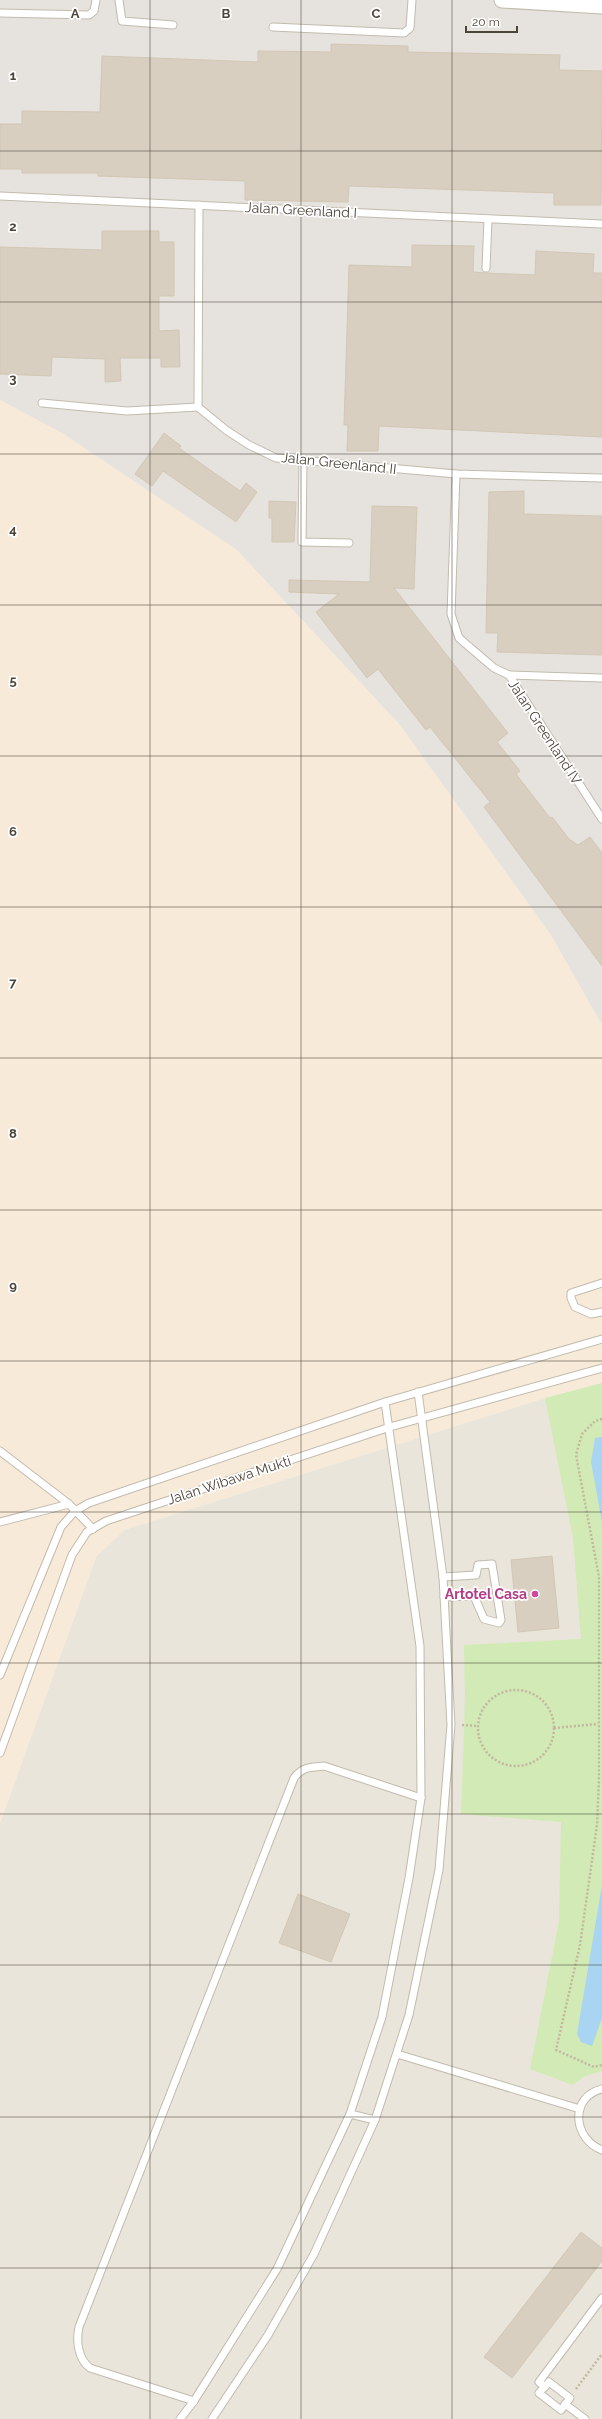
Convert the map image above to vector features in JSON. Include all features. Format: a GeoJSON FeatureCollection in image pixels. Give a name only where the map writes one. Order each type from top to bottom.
{"type":"FeatureCollection","features":[{"type":"Feature","properties":{"kind":"street"},"geometry":{"type":"LineString","coordinates":[[502,0],[602,6]]}},
{"type":"Feature","properties":{"kind":"lane"},"geometry":{"type":"LineString","coordinates":[[0,13],[89,15],[94,11],[96,0]]}},
{"type":"Feature","properties":{"kind":"lane"},"geometry":{"type":"LineString","coordinates":[[119,0],[122,21],[172,25]]}},
{"type":"Feature","properties":{"kind":"lane"},"geometry":{"type":"LineString","coordinates":[[273,27],[404,33],[410,28],[412,0]]}},
{"type":"Feature","properties":{"kind":"lane","name":"Jalan Greenland I"},"geometry":{"type":"LineString","coordinates":[[0,196],[602,224]]}},
{"type":"Feature","properties":{"kind":"lane"},"geometry":{"type":"LineString","coordinates":[[42,403],[127,411],[198,407],[199,205]]}},
{"type":"Feature","properties":{"kind":"lane"},"geometry":{"type":"LineString","coordinates":[[486,268],[488,218]]}},
{"type":"Feature","properties":{"kind":"lane","name":"Jalan Greenland II"},"geometry":{"type":"LineString","coordinates":[[198,407],[226,430],[249,445],[276,458],[456,474],[602,478]]}},
{"type":"Feature","properties":{"kind":"lane"},"geometry":{"type":"LineString","coordinates":[[303,461],[302,542],[349,543]]}},
{"type":"Feature","properties":{"kind":"lane","name":"Jalan Greenland IV"},"geometry":{"type":"LineString","coordinates":[[456,474],[452,614],[459,638],[494,668],[509,676],[602,819]]}},
{"type":"Feature","properties":{"kind":"lane"},"geometry":{"type":"LineString","coordinates":[[509,676],[602,678]]}},
{"type":"Feature","properties":{"kind":"lane"},"geometry":{"type":"LineString","coordinates":[[602,1283],[571,1293],[571,1298],[575,1307],[592,1314],[602,1312]]}},
{"type":"Feature","properties":{"kind":"lane","name":"Jalan Wibawa Mukti"},"geometry":{"type":"LineString","coordinates":[[0,1674],[2,1661],[61,1527],[75,1511],[89,1503],[385,1402],[602,1339]]}},
{"type":"Feature","properties":{"kind":"lane","name":"Jalan Wibawa Mukti"},"geometry":{"type":"LineString","coordinates":[[0,1753],[72,1555],[87,1532],[93,1528],[106,1521],[390,1426],[602,1368]]}},
{"type":"Feature","properties":{"kind":"lane"},"geometry":{"type":"LineString","coordinates":[[212,2419],[268,2335],[314,2254],[375,2120],[409,2015],[439,1870],[452,1725],[442,1577],[418,1392]]}},
{"type":"Feature","properties":{"kind":"lane"},"geometry":{"type":"LineString","coordinates":[[180,2419],[194,2401],[277,2269],[350,2114],[382,2017],[410,1878],[421,1798],[420,1646],[390,1426],[385,1402]]}},
{"type":"Feature","properties":{"kind":"lane"},"geometry":{"type":"LineString","coordinates":[[0,1451],[69,1504],[93,1528]]}},
{"type":"Feature","properties":{"kind":"lane"},"geometry":{"type":"LineString","coordinates":[[0,1522],[69,1504]]}},
{"type":"Feature","properties":{"kind":"lane"},"geometry":{"type":"LineString","coordinates":[[442,1577],[476,1576],[478,1565],[492,1564],[501,1620],[499,1623],[484,1619],[474,1596],[444,1597]]}},
{"type":"Feature","properties":{"kind":"lane"},"geometry":{"type":"LineString","coordinates":[[194,2401],[90,2368],[85,2364],[79,2350],[76,2338],[79,2327],[294,1778],[299,1771],[310,1767],[324,1766],[421,1798]]}},
{"type":"Feature","properties":{"kind":"lane"},"geometry":{"type":"LineString","coordinates":[[397,2054],[580,2109]]}},
{"type":"Feature","properties":{"kind":"lane"},"geometry":{"type":"LineString","coordinates":[[602,2089],[591,2094],[580,2109],[579,2122],[582,2135],[588,2143],[602,2150]]}},
{"type":"Feature","properties":{"kind":"lane"},"geometry":{"type":"LineString","coordinates":[[350,2114],[375,2120]]}},
{"type":"Feature","properties":{"kind":"lane"},"geometry":{"type":"LineString","coordinates":[[545,2387],[539,2382],[602,2298]]}},
{"type":"Feature","properties":{"kind":"lane"},"geometry":{"type":"LineString","coordinates":[[549,2382],[570,2398],[561,2410],[539,2393],[545,2387],[549,2382]]}},
{"type":"Feature","properties":{"kind":"lane"},"geometry":{"type":"LineString","coordinates":[[565,2404],[585,2419]]}},
{"type":"Feature","properties":{"kind":"path"},"geometry":{"type":"LineString","coordinates":[[602,1419],[595,1421],[582,1434],[576,1455],[599,1577],[598,1724],[600,1780],[597,1825],[580,1945],[556,2050],[594,2068],[602,2065]]}},
{"type":"Feature","properties":{"kind":"path"},"geometry":{"type":"LineString","coordinates":[[517,1690],[531,1693],[543,1702],[551,1714],[554,1728],[550,1743],[542,1755],[529,1763],[514,1766],[499,1762],[487,1754],[479,1741],[478,1726],[481,1711],[490,1700],[502,1692],[517,1690]]}},
{"type":"Feature","properties":{"kind":"path"},"geometry":{"type":"LineString","coordinates":[[554,1728],[598,1724]]}},
{"type":"Feature","properties":{"kind":"path"},"geometry":{"type":"LineString","coordinates":[[570,2398],[602,2354]]}},
{"type":"Feature","properties":{"kind":"shaded area"},"geometry":{"type":"Polygon","coordinates":[[[0,0],[602,0],[602,1025],[551,935],[400,725],[237,550],[62,433],[0,400],[0,0]]]}},
{"type":"Feature","properties":{"kind":"shaded area"},"geometry":{"type":"Polygon","coordinates":[[[0,400],[62,433],[237,550],[400,725],[551,935],[602,1025],[602,1383],[545,1398],[124,1530],[96,1557],[0,1823],[0,400]]]}},
{"type":"Feature","properties":{"kind":"shaded area"},"geometry":{"type":"Polygon","coordinates":[[[602,1383],[602,2419],[0,2419],[0,1823],[96,1557],[124,1530],[545,1398],[602,1383]]]}},
{"type":"Feature","properties":{"kind":"green space"},"geometry":{"type":"Polygon","coordinates":[[[602,1383],[602,2071],[583,2077],[573,2085],[530,2069],[559,1921],[561,1822],[461,1814],[465,1698],[464,1645],[581,1639],[573,1538],[545,1398],[602,1383]]]}},
{"type":"Feature","properties":{"kind":"water"},"geometry":{"type":"Polygon","coordinates":[[[602,1437],[602,1522],[591,1462],[595,1438],[602,1437]]]}},
{"type":"Feature","properties":{"kind":"water"},"geometry":{"type":"Polygon","coordinates":[[[602,1885],[602,2018],[592,2046],[581,2042],[577,2034],[602,1885]]]}},
{"type":"Feature","properties":{"kind":"building"},"geometry":{"type":"Polygon","coordinates":[[[331,44],[408,46],[408,52],[560,55],[559,70],[602,71],[601,205],[554,205],[554,193],[349,186],[348,202],[245,200],[245,181],[98,176],[98,173],[22,173],[22,169],[0,169],[0,124],[22,124],[22,111],[100,112],[102,56],[258,62],[258,51],[331,52],[331,44]]]}},
{"type":"Feature","properties":{"kind":"building"},"geometry":{"type":"Polygon","coordinates":[[[102,231],[159,231],[159,242],[174,242],[174,296],[159,296],[159,331],[179,330],[180,367],[161,367],[161,358],[120,358],[121,381],[105,382],[105,359],[52,357],[51,376],[0,374],[0,247],[102,250],[102,231]]]}},
{"type":"Feature","properties":{"kind":"building"},"geometry":{"type":"Polygon","coordinates":[[[412,245],[474,246],[473,272],[485,273],[535,275],[536,251],[594,254],[593,273],[602,273],[602,437],[379,426],[378,451],[347,451],[348,425],[344,425],[349,265],[412,267],[412,245]]]}},
{"type":"Feature","properties":{"kind":"building"},"geometry":{"type":"Polygon","coordinates":[[[164,433],[181,446],[179,448],[240,491],[246,483],[257,492],[236,522],[163,471],[152,486],[135,474],[164,433]]]}},
{"type":"Feature","properties":{"kind":"building"},"geometry":{"type":"Polygon","coordinates":[[[524,491],[524,514],[602,516],[602,655],[497,652],[498,633],[486,633],[489,492],[524,491]]]}},
{"type":"Feature","properties":{"kind":"building"},"geometry":{"type":"Polygon","coordinates":[[[269,501],[296,502],[294,542],[272,542],[272,518],[269,518],[269,501]]]}},
{"type":"Feature","properties":{"kind":"building"},"geometry":{"type":"Polygon","coordinates":[[[372,506],[417,507],[414,589],[394,588],[508,733],[497,742],[520,771],[516,774],[550,818],[552,817],[569,839],[578,845],[590,837],[602,853],[602,966],[484,807],[490,802],[430,727],[426,730],[378,669],[367,678],[316,612],[339,594],[289,592],[289,580],[370,582],[372,506]]]}},
{"type":"Feature","properties":{"kind":"building","name":"Artotel Casa"},"geometry":{"type":"Polygon","coordinates":[[[552,1556],[559,1628],[518,1632],[511,1560],[552,1556]]]}},
{"type":"Feature","properties":{"kind":"building"},"geometry":{"type":"Polygon","coordinates":[[[298,1894],[350,1914],[331,1962],[279,1943],[298,1894]]]}},
{"type":"Feature","properties":{"kind":"building"},"geometry":{"type":"Polygon","coordinates":[[[581,2232],[602,2248],[602,2261],[512,2378],[484,2357],[581,2232]]]}},
{"type":"Feature","properties":{"kind":"place","name":"Artotel Casa"},"geometry":{"type":"Point","coordinates":[535,1594]}}]}
